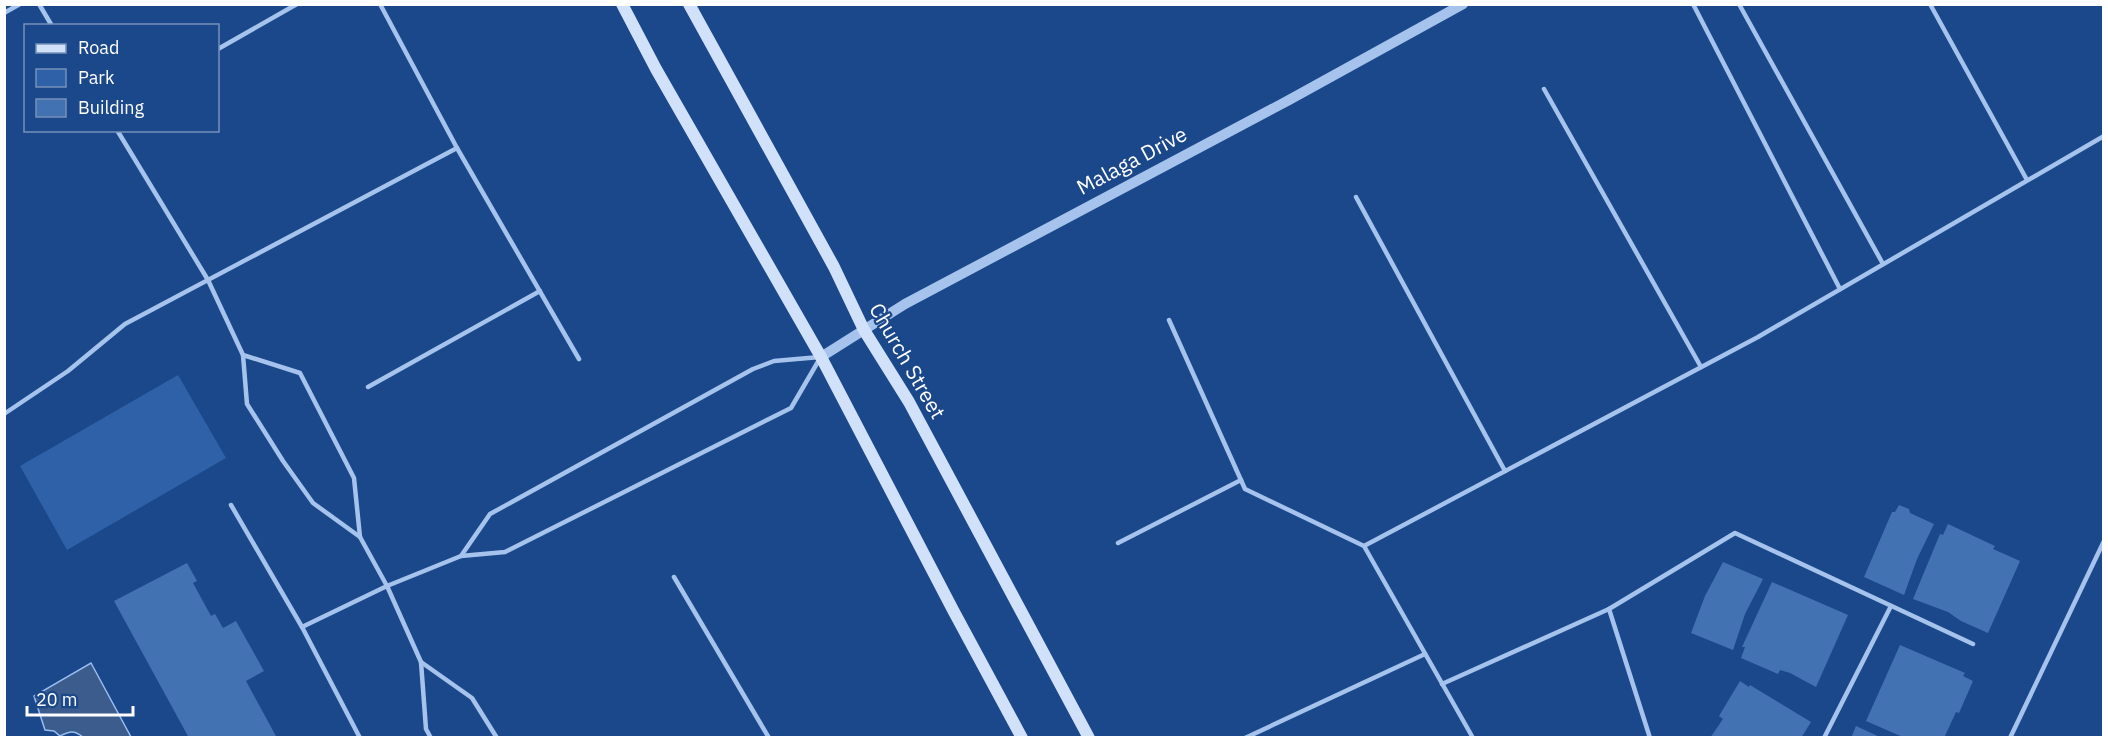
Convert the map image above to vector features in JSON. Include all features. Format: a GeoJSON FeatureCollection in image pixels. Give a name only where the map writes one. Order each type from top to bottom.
{"type":"FeatureCollection","features":[{"type":"Feature","properties":{"kind":"main road"},"geometry":{"type":"LineString","coordinates":[[622,4],[656,69],[821,357],[925,558],[1022,738]]}},
{"type":"Feature","properties":{"kind":"main road","name":"Church Street"},"geometry":{"type":"LineString","coordinates":[[689,4],[834,267],[864,330],[909,402],[1089,738]]}},
{"type":"Feature","properties":{"kind":"street","name":"Malaga Drive"},"geometry":{"type":"LineString","coordinates":[[821,357],[916,298],[1289,100],[1463,4]]}},
{"type":"Feature","properties":{"kind":"lane"},"geometry":{"type":"LineString","coordinates":[[4,13],[20,4]]}},
{"type":"Feature","properties":{"kind":"lane"},"geometry":{"type":"LineString","coordinates":[[39,4],[51,24]]}},
{"type":"Feature","properties":{"kind":"lane"},"geometry":{"type":"LineString","coordinates":[[219,48],[297,4]]}},
{"type":"Feature","properties":{"kind":"lane"},"geometry":{"type":"LineString","coordinates":[[380,4],[457,148],[579,359]]}},
{"type":"Feature","properties":{"kind":"lane"},"geometry":{"type":"LineString","coordinates":[[1694,4],[1840,289]]}},
{"type":"Feature","properties":{"kind":"lane"},"geometry":{"type":"LineString","coordinates":[[1739,4],[1883,264]]}},
{"type":"Feature","properties":{"kind":"lane"},"geometry":{"type":"LineString","coordinates":[[1930,4],[2027,180]]}},
{"type":"Feature","properties":{"kind":"lane"},"geometry":{"type":"LineString","coordinates":[[1544,89],[1701,367]]}},
{"type":"Feature","properties":{"kind":"lane"},"geometry":{"type":"LineString","coordinates":[[118,132],[208,280],[243,356],[247,404],[283,461],[313,502],[360,537]]}},
{"type":"Feature","properties":{"kind":"lane"},"geometry":{"type":"LineString","coordinates":[[1364,546],[1758,337],[2103,136]]}},
{"type":"Feature","properties":{"kind":"lane"},"geometry":{"type":"LineString","coordinates":[[4,414],[68,371],[125,324],[457,148]]}},
{"type":"Feature","properties":{"kind":"lane"},"geometry":{"type":"LineString","coordinates":[[1356,197],[1505,471]]}},
{"type":"Feature","properties":{"kind":"lane"},"geometry":{"type":"LineString","coordinates":[[368,387],[540,291]]}},
{"type":"Feature","properties":{"kind":"lane"},"geometry":{"type":"LineString","coordinates":[[1168,320],[1245,489],[1364,546],[1473,738]]}},
{"type":"Feature","properties":{"kind":"lane"},"geometry":{"type":"LineString","coordinates":[[243,356],[300,373],[354,478],[360,537],[387,586],[421,662],[426,729],[431,738]]}},
{"type":"Feature","properties":{"kind":"lane"},"geometry":{"type":"LineString","coordinates":[[460,556],[490,514],[753,369],[774,361],[821,357]]}},
{"type":"Feature","properties":{"kind":"lane"},"geometry":{"type":"LineString","coordinates":[[302,627],[387,586],[460,556],[505,552],[791,408],[821,357]]}},
{"type":"Feature","properties":{"kind":"lane"},"geometry":{"type":"LineString","coordinates":[[1118,543],[1241,480]]}},
{"type":"Feature","properties":{"kind":"lane"},"geometry":{"type":"LineString","coordinates":[[231,506],[302,627],[360,738]]}},
{"type":"Feature","properties":{"kind":"lane"},"geometry":{"type":"LineString","coordinates":[[1443,684],[1609,609],[1735,533],[1973,644]]}},
{"type":"Feature","properties":{"kind":"lane"},"geometry":{"type":"LineString","coordinates":[[2010,738],[2103,541]]}},
{"type":"Feature","properties":{"kind":"lane"},"geometry":{"type":"LineString","coordinates":[[674,577],[769,738]]}},
{"type":"Feature","properties":{"kind":"lane"},"geometry":{"type":"LineString","coordinates":[[1824,738],[1891,606]]}},
{"type":"Feature","properties":{"kind":"lane"},"geometry":{"type":"LineString","coordinates":[[1609,609],[1650,738]]}},
{"type":"Feature","properties":{"kind":"lane"},"geometry":{"type":"LineString","coordinates":[[1245,738],[1425,654]]}},
{"type":"Feature","properties":{"kind":"lane"},"geometry":{"type":"LineString","coordinates":[[421,662],[472,698],[497,738]]}},
{"type":"Feature","properties":{"kind":"green space"},"geometry":{"type":"Polygon","coordinates":[[[178,375],[226,458],[67,550],[20,466],[178,375]]]}},
{"type":"Feature","properties":{"kind":"shaded area"},"geometry":{"type":"Polygon","coordinates":[[[91,663],[131,737],[83,737],[72,732],[60,736],[54,731],[45,730],[34,696],[91,663]]]}},
{"type":"Feature","properties":{"kind":"building"},"geometry":{"type":"Polygon","coordinates":[[[1899,505],[1934,524],[1917,559],[1904,595],[1864,577],[1892,512],[1895,512],[1899,505]]]}},
{"type":"Feature","properties":{"kind":"building"},"geometry":{"type":"Polygon","coordinates":[[[1948,524],[1995,546],[1993,549],[2020,561],[1988,633],[1961,621],[1948,612],[1913,599],[1940,534],[1943,535],[1948,524]]]}},
{"type":"Feature","properties":{"kind":"building"},"geometry":{"type":"Polygon","coordinates":[[[1723,562],[1763,579],[1745,614],[1733,650],[1691,633],[1705,596],[1723,562]]]}},
{"type":"Feature","properties":{"kind":"building"},"geometry":{"type":"Polygon","coordinates":[[[187,563],[197,581],[193,583],[211,616],[215,614],[223,628],[236,621],[264,671],[246,681],[277,738],[189,738],[114,601],[187,563]]]}},
{"type":"Feature","properties":{"kind":"building"},"geometry":{"type":"Polygon","coordinates":[[[1772,582],[1848,615],[1816,687],[1790,673],[1780,670],[1778,674],[1741,658],[1745,647],[1742,647],[1772,582]]]}},
{"type":"Feature","properties":{"kind":"building"},"geometry":{"type":"Polygon","coordinates":[[[1900,645],[1965,673],[1963,676],[1973,681],[1959,713],[1956,712],[1944,738],[1905,738],[1866,721],[1900,645]]]}},
{"type":"Feature","properties":{"kind":"building"},"geometry":{"type":"Polygon","coordinates":[[[1740,681],[1811,722],[1801,738],[1710,738],[1723,719],[1719,716],[1740,681]]]}},
{"type":"Feature","properties":{"kind":"building"},"geometry":{"type":"Polygon","coordinates":[[[1856,726],[1882,738],[1851,738],[1856,726]]]}}]}
